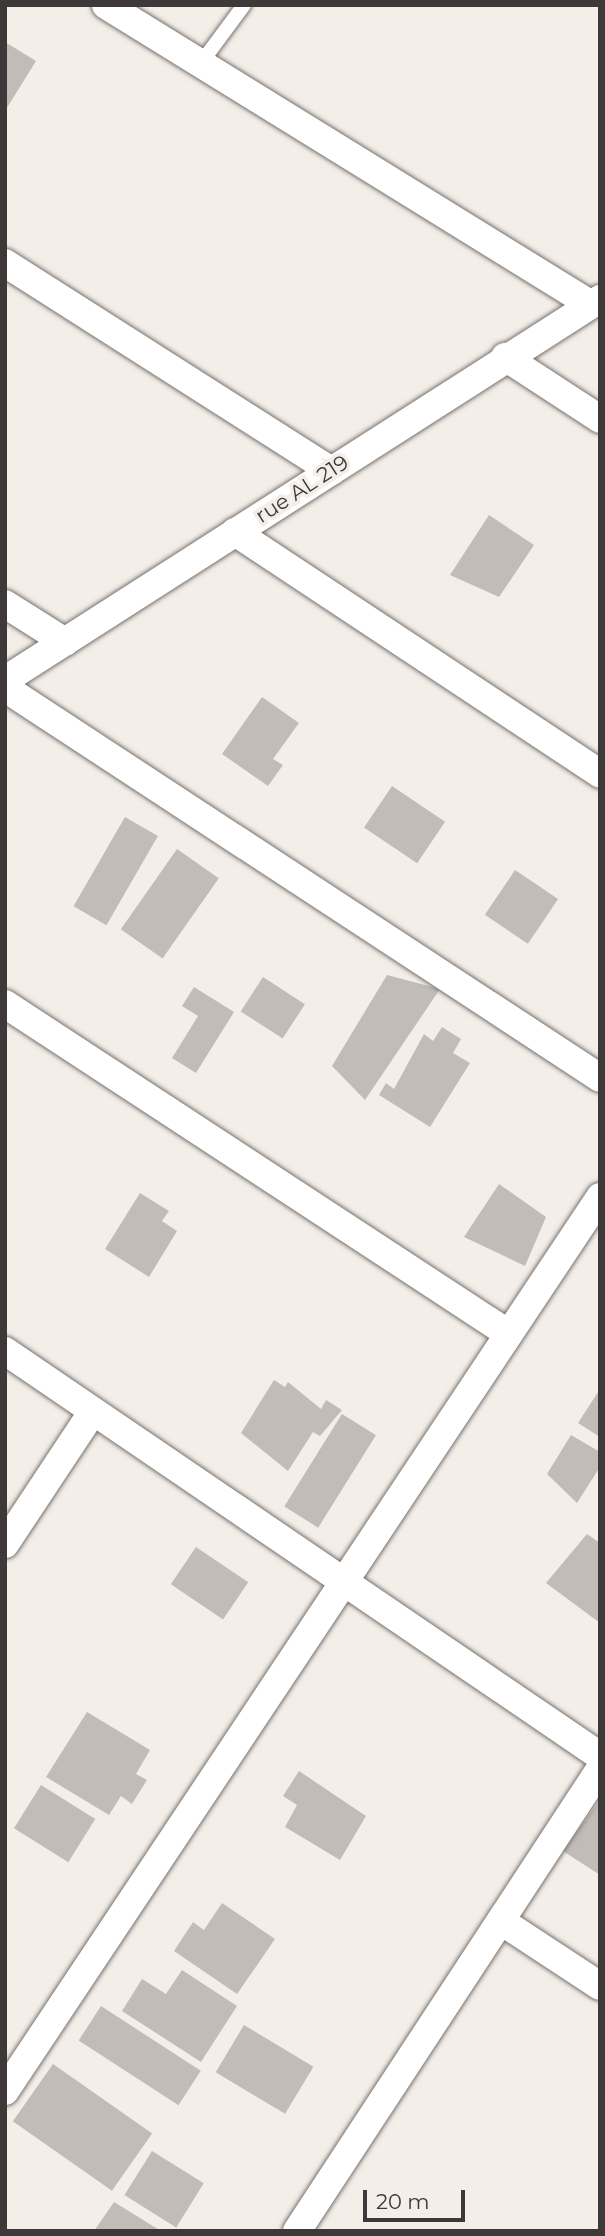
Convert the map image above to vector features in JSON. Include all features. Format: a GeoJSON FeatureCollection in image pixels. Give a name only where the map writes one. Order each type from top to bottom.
{"type":"FeatureCollection","features":[{"type":"Feature","properties":{"kind":"street"},"geometry":{"type":"LineString","coordinates":[[107,5],[595,301]]}},
{"type":"Feature","properties":{"kind":"street"},"geometry":{"type":"LineString","coordinates":[[5,263],[331,471]]}},
{"type":"Feature","properties":{"kind":"street","name":"rue AL 219"},"geometry":{"type":"LineString","coordinates":[[5,680],[595,301]]}},
{"type":"Feature","properties":{"kind":"street"},"geometry":{"type":"LineString","coordinates":[[505,357],[600,419]]}},
{"type":"Feature","properties":{"kind":"street"},"geometry":{"type":"LineString","coordinates":[[235,532],[600,774]]}},
{"type":"Feature","properties":{"kind":"street"},"geometry":{"type":"LineString","coordinates":[[5,604],[65,642]]}},
{"type":"Feature","properties":{"kind":"street"},"geometry":{"type":"LineString","coordinates":[[5,688],[600,1078]]}},
{"type":"Feature","properties":{"kind":"street"},"geometry":{"type":"LineString","coordinates":[[5,1004],[509,1334]]}},
{"type":"Feature","properties":{"kind":"street"},"geometry":{"type":"LineString","coordinates":[[5,2091],[600,1197]]}},
{"type":"Feature","properties":{"kind":"street"},"geometry":{"type":"LineString","coordinates":[[5,1351],[600,1756]]}},
{"type":"Feature","properties":{"kind":"street"},"geometry":{"type":"LineString","coordinates":[[5,1544],[93,1411]]}},
{"type":"Feature","properties":{"kind":"street"},"geometry":{"type":"LineString","coordinates":[[297,2231],[600,1769]]}},
{"type":"Feature","properties":{"kind":"street"},"geometry":{"type":"LineString","coordinates":[[501,1921],[600,1986]]}},
{"type":"Feature","properties":{"kind":"lane"},"geometry":{"type":"LineString","coordinates":[[201,63],[244,5]]}},
{"type":"Feature","properties":{"kind":"building"},"geometry":{"type":"Polygon","coordinates":[[[5,42],[36,61],[5,111],[5,42]]]}},
{"type":"Feature","properties":{"kind":"building"},"geometry":{"type":"Polygon","coordinates":[[[489,515],[534,545],[499,597],[450,575],[489,515]]]}},
{"type":"Feature","properties":{"kind":"building"},"geometry":{"type":"Polygon","coordinates":[[[262,697],[299,723],[273,759],[283,765],[268,786],[222,754],[262,697]]]}},
{"type":"Feature","properties":{"kind":"building"},"geometry":{"type":"Polygon","coordinates":[[[392,786],[445,822],[417,863],[364,827],[392,786]]]}},
{"type":"Feature","properties":{"kind":"building"},"geometry":{"type":"Polygon","coordinates":[[[125,817],[158,836],[106,925],[74,906],[125,817]]]}},
{"type":"Feature","properties":{"kind":"building"},"geometry":{"type":"Polygon","coordinates":[[[177,849],[219,878],[163,959],[121,929],[177,849]]]}},
{"type":"Feature","properties":{"kind":"building"},"geometry":{"type":"Polygon","coordinates":[[[515,870],[558,899],[528,944],[485,915],[515,870]]]}},
{"type":"Feature","properties":{"kind":"building"},"geometry":{"type":"Polygon","coordinates":[[[387,975],[440,989],[365,1100],[332,1066],[387,975]]]}},
{"type":"Feature","properties":{"kind":"building"},"geometry":{"type":"Polygon","coordinates":[[[263,977],[305,1004],[283,1039],[241,1011],[263,977]]]}},
{"type":"Feature","properties":{"kind":"building"},"geometry":{"type":"Polygon","coordinates":[[[194,987],[234,1012],[196,1073],[172,1058],[198,1016],[182,1006],[194,987]]]}},
{"type":"Feature","properties":{"kind":"building"},"geometry":{"type":"Polygon","coordinates":[[[442,1027],[461,1039],[453,1053],[470,1063],[430,1127],[379,1095],[386,1083],[394,1089],[424,1034],[433,1041],[442,1027]]]}},
{"type":"Feature","properties":{"kind":"building"},"geometry":{"type":"Polygon","coordinates":[[[499,1184],[546,1217],[525,1266],[464,1237],[499,1184]]]}},
{"type":"Feature","properties":{"kind":"building"},"geometry":{"type":"Polygon","coordinates":[[[140,1193],[169,1211],[162,1221],[177,1231],[149,1277],[105,1249],[140,1193]]]}},
{"type":"Feature","properties":{"kind":"building"},"geometry":{"type":"Polygon","coordinates":[[[274,1380],[285,1387],[288,1382],[321,1409],[326,1400],[342,1410],[320,1436],[313,1432],[288,1471],[241,1433],[274,1380]]]}},
{"type":"Feature","properties":{"kind":"building"},"geometry":{"type":"Polygon","coordinates":[[[600,1389],[600,1437],[578,1423],[600,1389]]]}},
{"type":"Feature","properties":{"kind":"building"},"geometry":{"type":"Polygon","coordinates":[[[342,1414],[376,1435],[318,1528],[284,1506],[342,1414]]]}},
{"type":"Feature","properties":{"kind":"building"},"geometry":{"type":"Polygon","coordinates":[[[571,1435],[600,1452],[600,1467],[577,1503],[547,1474],[571,1435]]]}},
{"type":"Feature","properties":{"kind":"building"},"geometry":{"type":"Polygon","coordinates":[[[587,1534],[600,1543],[600,1623],[546,1583],[587,1534]]]}},
{"type":"Feature","properties":{"kind":"building"},"geometry":{"type":"Polygon","coordinates":[[[196,1547],[248,1582],[223,1620],[171,1584],[196,1547]]]}},
{"type":"Feature","properties":{"kind":"building"},"geometry":{"type":"Polygon","coordinates":[[[87,1712],[150,1750],[136,1774],[147,1780],[132,1804],[121,1796],[109,1815],[46,1777],[87,1712]]]}},
{"type":"Feature","properties":{"kind":"building"},"geometry":{"type":"Polygon","coordinates":[[[299,1771],[366,1816],[340,1860],[285,1827],[297,1805],[283,1796],[299,1771]]]}},
{"type":"Feature","properties":{"kind":"building"},"geometry":{"type":"Polygon","coordinates":[[[41,1785],[95,1819],[68,1862],[14,1828],[41,1785]]]}},
{"type":"Feature","properties":{"kind":"building"},"geometry":{"type":"Polygon","coordinates":[[[600,1800],[600,1875],[563,1851],[600,1800]]]}},
{"type":"Feature","properties":{"kind":"building"},"geometry":{"type":"Polygon","coordinates":[[[222,1903],[275,1939],[237,1994],[174,1951],[193,1922],[204,1930],[222,1903]]]}},
{"type":"Feature","properties":{"kind":"building"},"geometry":{"type":"Polygon","coordinates":[[[182,1970],[237,2006],[201,2062],[122,2011],[142,1979],[166,1994],[182,1970]]]}},
{"type":"Feature","properties":{"kind":"building"},"geometry":{"type":"Polygon","coordinates":[[[101,2006],[201,2071],[178,2105],[79,2040],[101,2006]]]}},
{"type":"Feature","properties":{"kind":"building"},"geometry":{"type":"Polygon","coordinates":[[[244,2025],[313,2067],[285,2114],[216,2072],[244,2025]]]}},
{"type":"Feature","properties":{"kind":"building"},"geometry":{"type":"Polygon","coordinates":[[[53,2064],[152,2133],[112,2191],[13,2121],[53,2064]]]}},
{"type":"Feature","properties":{"kind":"building"},"geometry":{"type":"Polygon","coordinates":[[[152,2151],[204,2183],[176,2227],[124,2195],[152,2151]]]}},
{"type":"Feature","properties":{"kind":"building"},"geometry":{"type":"Polygon","coordinates":[[[114,2202],[161,2231],[94,2231],[114,2202]]]}}]}
